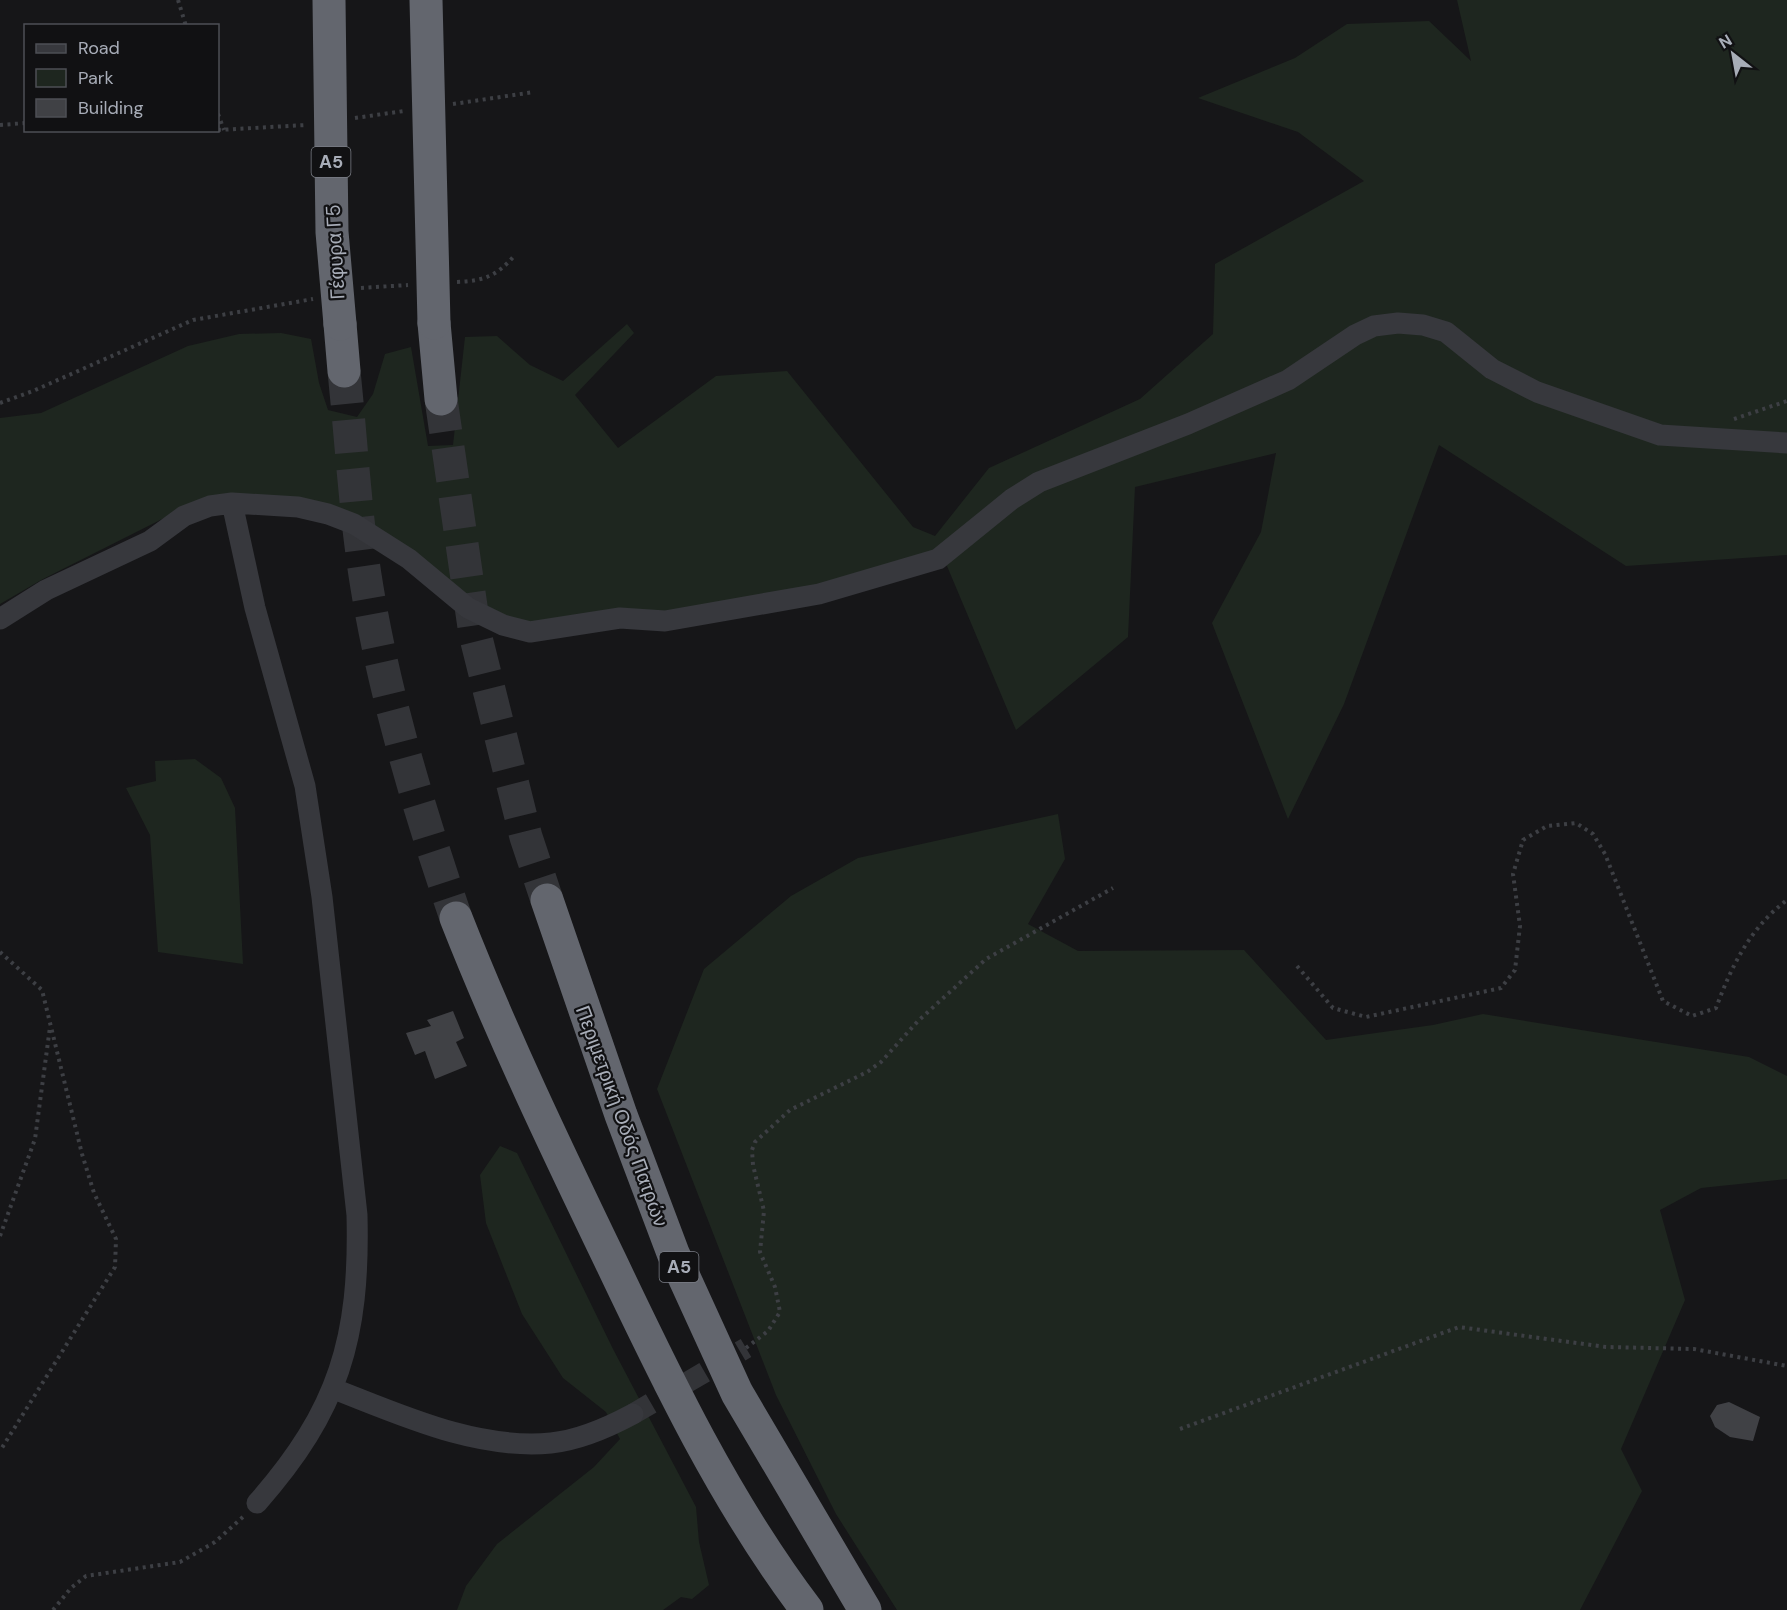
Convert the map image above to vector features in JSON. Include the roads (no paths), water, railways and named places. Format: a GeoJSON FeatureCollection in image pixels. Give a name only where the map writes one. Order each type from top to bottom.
{"type":"FeatureCollection","features":[{"type":"Feature","properties":{"kind":"highway","name":"Γέφυρα Γ5"},"geometry":{"type":"LineString","coordinates":[[329,0],[332,232],[344,371]]}},
{"type":"Feature","properties":{"kind":"highway"},"geometry":{"type":"LineString","coordinates":[[426,0],[434,323],[441,399]]}},
{"type":"Feature","properties":{"kind":"highway","name":"Περιμετρική Οδός Πατρών"},"geometry":{"type":"LineString","coordinates":[[546,900],[621,1115],[673,1253],[737,1393],[865,1610]]}},
{"type":"Feature","properties":{"kind":"highway"},"geometry":{"type":"LineString","coordinates":[[456,918],[512,1053],[683,1408],[722,1483],[807,1610]]}},
{"type":"Feature","properties":{"kind":"street"},"geometry":{"type":"LineString","coordinates":[[0,619],[46,590],[150,541],[184,516],[210,506],[232,503],[298,507],[345,520],[392,546],[468,608],[521,630],[543,632],[620,618],[665,621],[819,594],[923,565],[953,549],[998,510],[1039,482],[1188,424],[1288,380],[1374,326],[1406,323],[1446,332],[1492,369],[1537,392],[1660,435],[1787,443]]}},
{"type":"Feature","properties":{"kind":"street"},"geometry":{"type":"LineString","coordinates":[[232,503],[255,608],[305,786],[322,897],[347,1112],[358,1249],[352,1317],[334,1389],[297,1454],[257,1503]]}},
{"type":"Feature","properties":{"kind":"street"},"geometry":{"type":"LineString","coordinates":[[334,1389],[441,1428],[516,1442],[552,1443],[574,1439],[594,1433],[633,1414]]}},
{"type":"Feature","properties":{"kind":"tunnel"},"geometry":{"type":"LineString","coordinates":[[344,371],[358,524],[381,662],[428,834],[456,918]]}},
{"type":"Feature","properties":{"kind":"tunnel"},"geometry":{"type":"LineString","coordinates":[[441,399],[475,634],[526,837],[547,900]]}},
{"type":"Feature","properties":{"kind":"tunnel"},"geometry":{"type":"LineString","coordinates":[[633,1414],[746,1348]]}}]}
